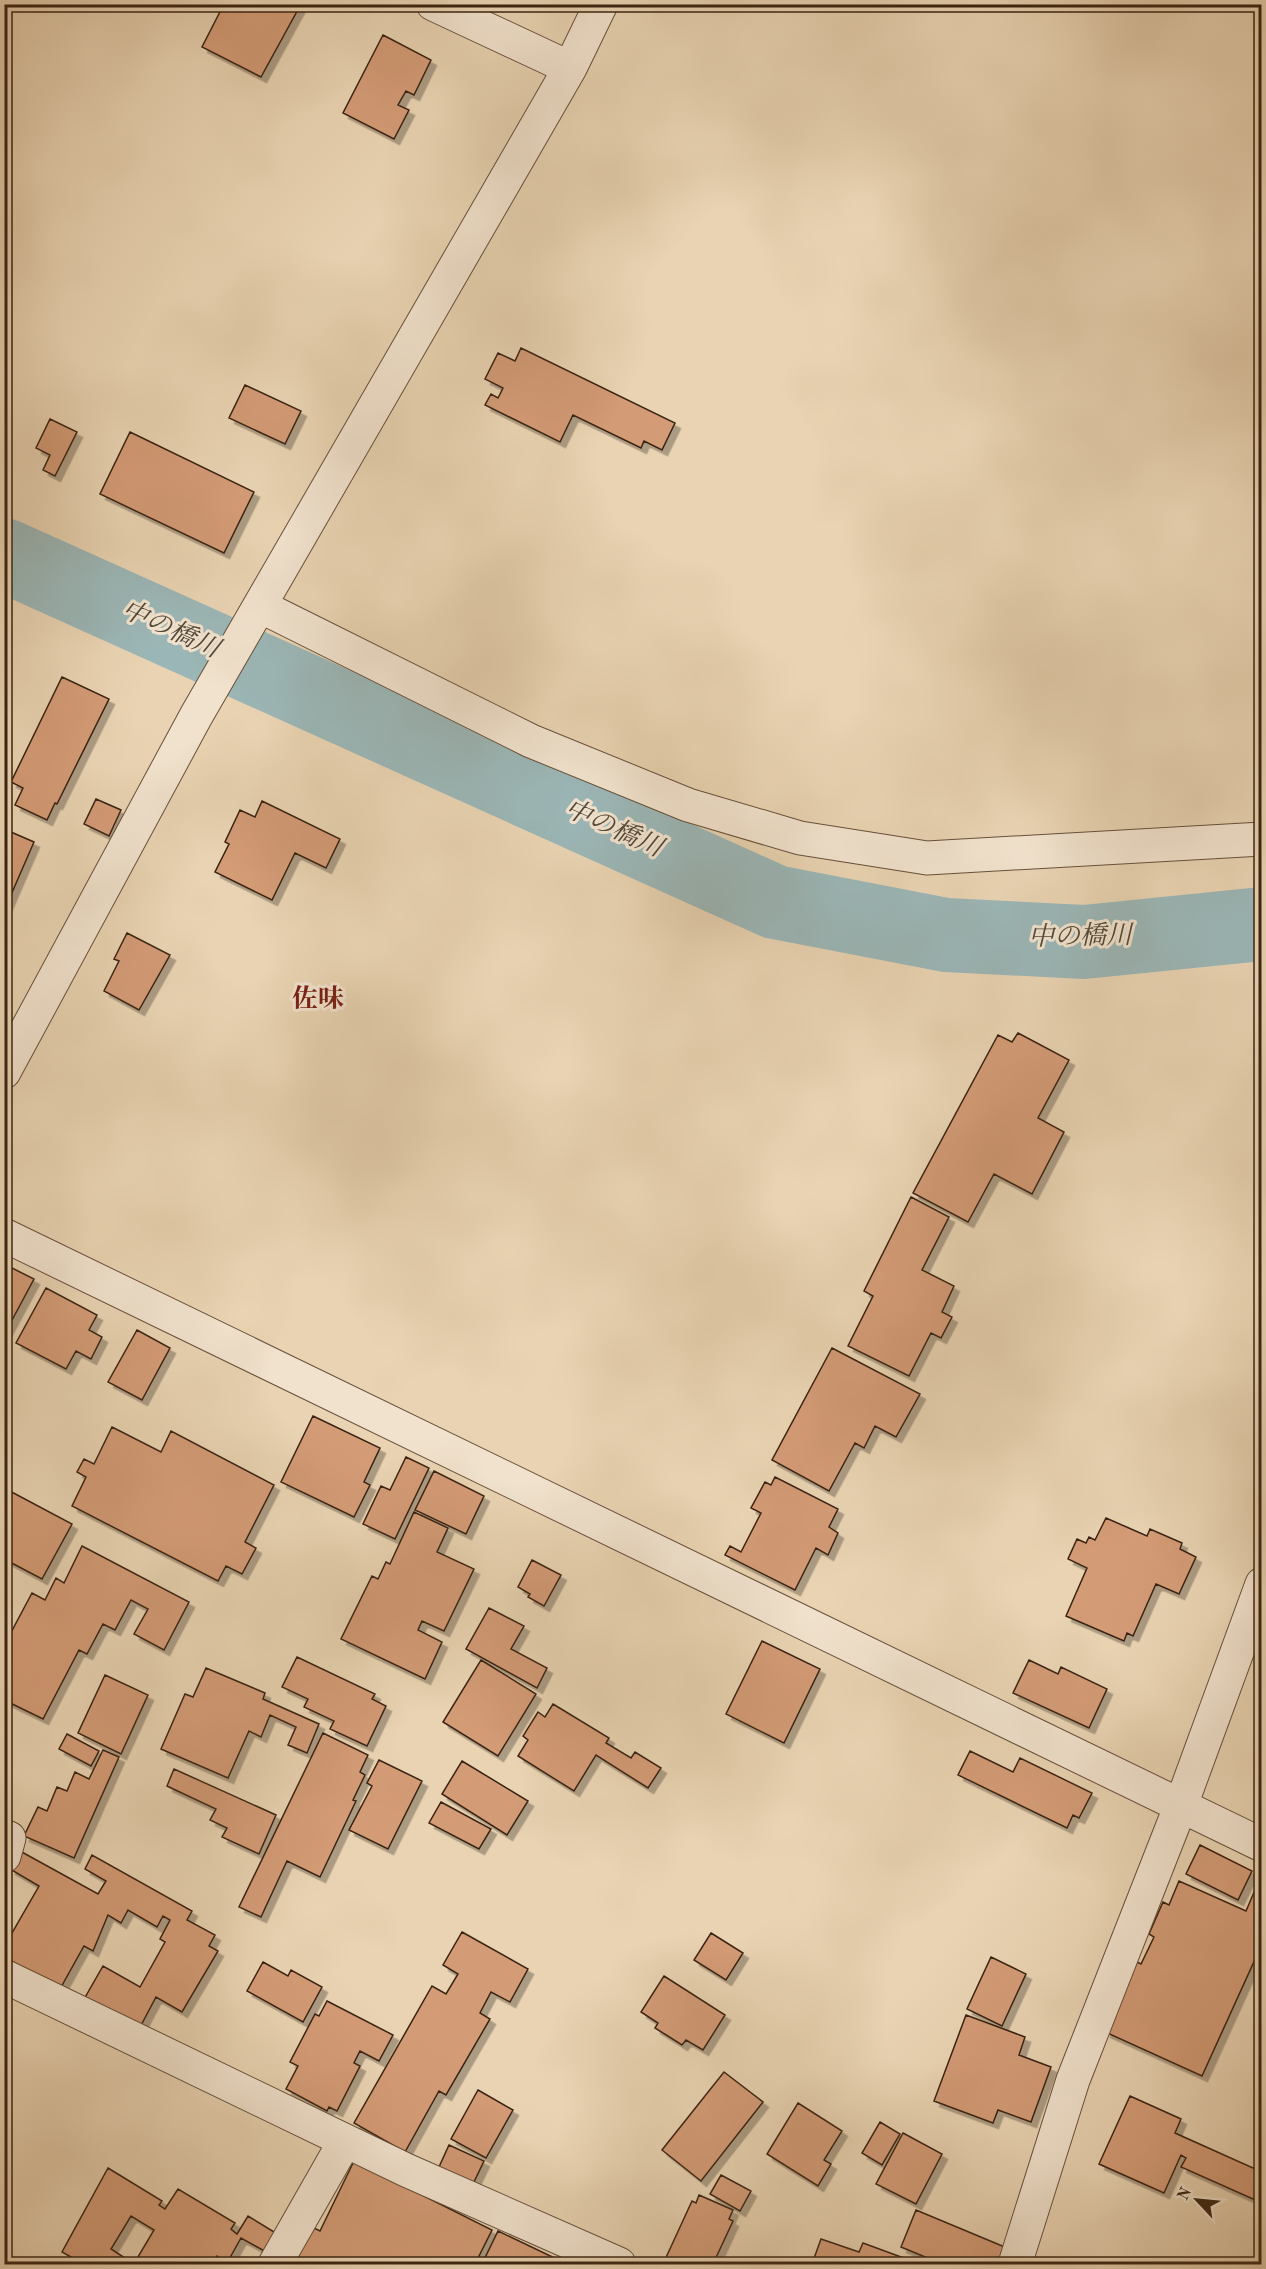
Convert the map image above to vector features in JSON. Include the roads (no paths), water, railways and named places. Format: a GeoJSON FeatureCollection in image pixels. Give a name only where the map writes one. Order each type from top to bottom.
{"type":"FeatureCollection","features":[{"type":"Feature","properties":{"kind":"street"},"geometry":{"type":"LineString","coordinates":[[433,4],[570,68]]}},
{"type":"Feature","properties":{"kind":"street"},"geometry":{"type":"LineString","coordinates":[[4,1072],[196,716],[570,68],[601,4]]}},
{"type":"Feature","properties":{"kind":"street"},"geometry":{"type":"LineString","coordinates":[[260,606],[531,741],[688,805],[800,838],[927,858],[1262,838]]}},
{"type":"Feature","properties":{"kind":"street"},"geometry":{"type":"LineString","coordinates":[[4,1235],[1262,1845]]}},
{"type":"Feature","properties":{"kind":"street"},"geometry":{"type":"LineString","coordinates":[[1015,2265],[1073,2080],[1181,1805],[1262,1584]]}},
{"type":"Feature","properties":{"kind":"street"},"geometry":{"type":"LineString","coordinates":[[4,1836],[9,1838],[4,1856]]}},
{"type":"Feature","properties":{"kind":"street"},"geometry":{"type":"LineString","coordinates":[[4,1976],[345,2141],[619,2265]]}},
{"type":"Feature","properties":{"kind":"street"},"geometry":{"type":"LineString","coordinates":[[275,2265],[345,2141]]}},
{"type":"Feature","properties":{"kind":"waterway","name":"中の橋川"},"geometry":{"type":"LineString","coordinates":[[4,555],[775,902],[946,935],[1084,942],[1262,924]]}},
{"type":"Feature","properties":{"kind":"district","name":"佐味"},"geometry":{"type":"Point","coordinates":[318,1000]}}]}
